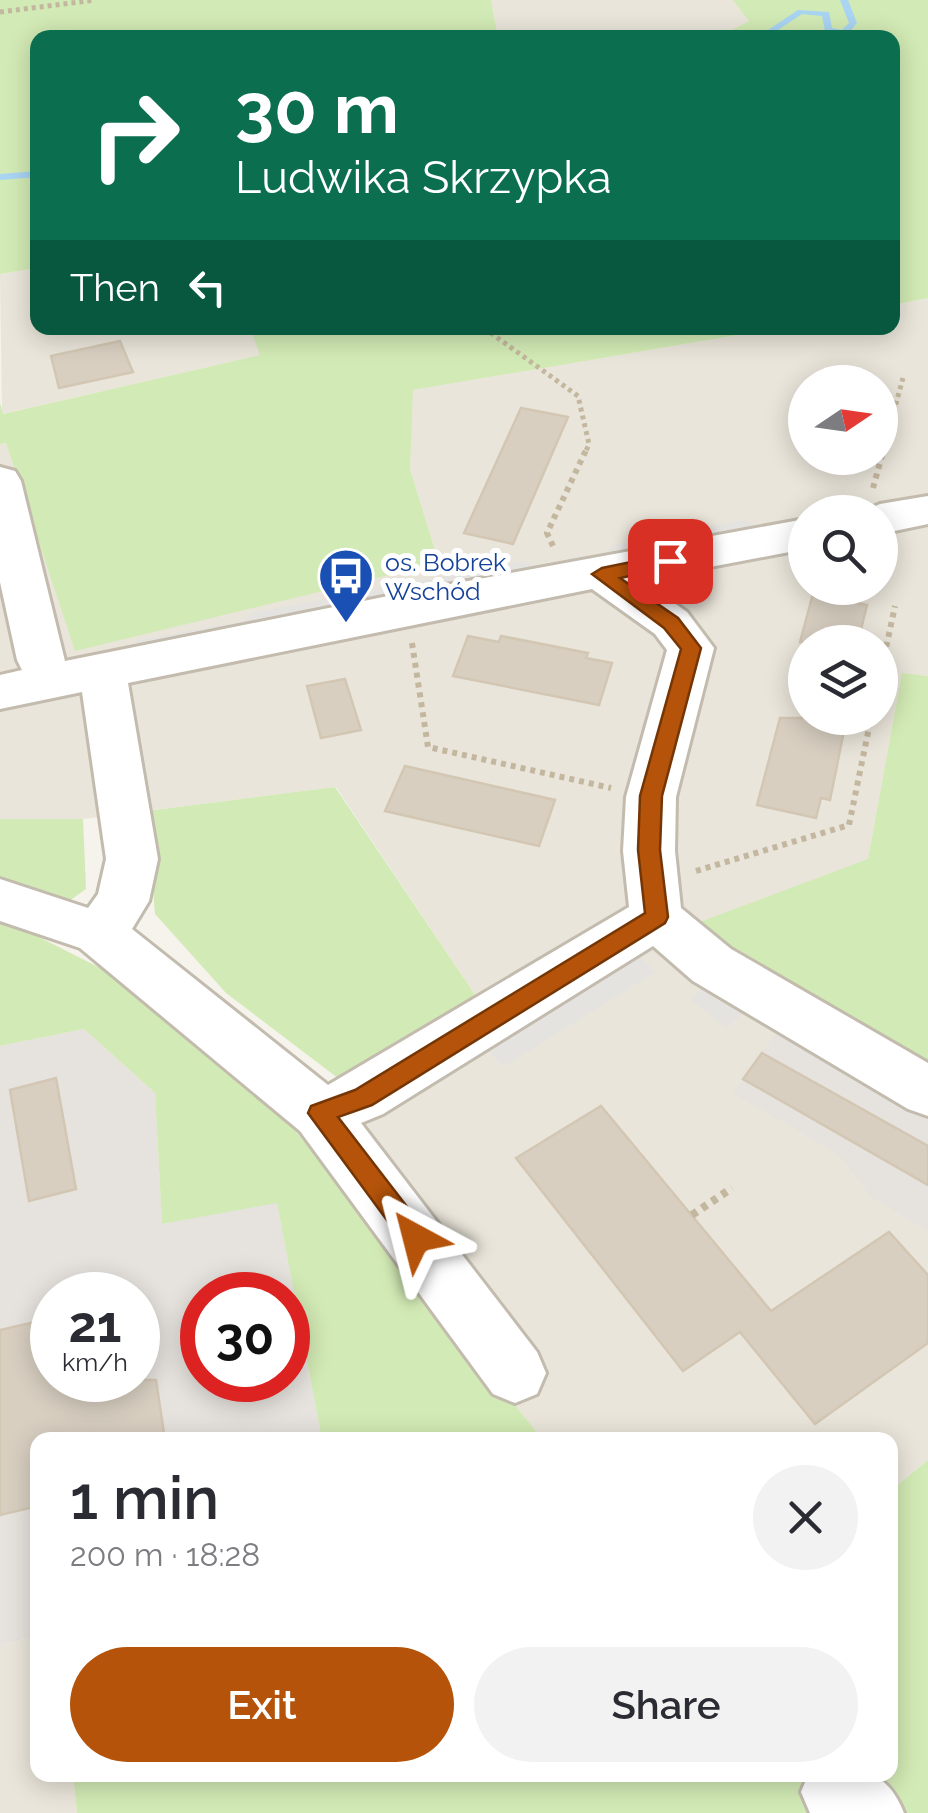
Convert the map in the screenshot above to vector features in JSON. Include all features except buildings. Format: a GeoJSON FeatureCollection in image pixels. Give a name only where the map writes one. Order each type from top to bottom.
{"type":"FeatureCollection","features":[{"type":"Feature","properties":{"kind":"street"},"geometry":{"type":"LineString","coordinates":[[0,481],[40,660],[53,680]]}},
{"type":"Feature","properties":{"kind":"street"},"geometry":{"type":"LineString","coordinates":[[898,507],[928,510]]}},
{"type":"Feature","properties":{"kind":"street"},"geometry":{"type":"LineString","coordinates":[[0,692],[408,608],[788,537]]}},
{"type":"Feature","properties":{"kind":"street"},"geometry":{"type":"LineString","coordinates":[[584,577],[671,623],[691,648],[651,796],[654,901],[712,965],[928,1092]]}},
{"type":"Feature","properties":{"kind":"street"},"geometry":{"type":"LineString","coordinates":[[99,933],[123,901],[132,859],[102,670]]}},
{"type":"Feature","properties":{"kind":"street"},"geometry":{"type":"LineString","coordinates":[[0,900],[99,933],[320,1113],[515,1373]]}},
{"type":"Feature","properties":{"kind":"street"},"geometry":{"type":"LineString","coordinates":[[320,1113],[378,1088],[654,901]]}},
{"type":"Feature","properties":{"kind":"path"},"geometry":{"type":"LineString","coordinates":[[0,12],[96,0]]}},
{"type":"Feature","properties":{"kind":"path"},"geometry":{"type":"LineString","coordinates":[[494,335],[578,396],[589,444],[547,533],[584,577]]}},
{"type":"Feature","properties":{"kind":"path"},"geometry":{"type":"LineString","coordinates":[[878,495],[903,378]]}},
{"type":"Feature","properties":{"kind":"path"},"geometry":{"type":"LineString","coordinates":[[891,625],[895,606]]}},
{"type":"Feature","properties":{"kind":"path"},"geometry":{"type":"LineString","coordinates":[[408,608],[415,679],[428,747],[651,796]]}},
{"type":"Feature","properties":{"kind":"path"},"geometry":{"type":"LineString","coordinates":[[654,901],[849,825],[868,735]]}},
{"type":"Feature","properties":{"kind":"path"},"geometry":{"type":"LineString","coordinates":[[692,1215],[732,1188]]}},
{"type":"Feature","properties":{"kind":"shaded area"},"geometry":{"type":"Polygon","coordinates":[[[491,0],[788,0],[733,30],[497,30],[491,0]]]}},
{"type":"Feature","properties":{"kind":"shaded area"},"geometry":{"type":"Polygon","coordinates":[[[30,269],[30,335],[253,335],[261,355],[2,414],[0,274],[30,269]]]}},
{"type":"Feature","properties":{"kind":"shaded area"},"geometry":{"type":"Polygon","coordinates":[[[928,298],[928,676],[902,674],[898,696],[898,625],[788,625],[788,735],[891,735],[868,859],[928,1099],[928,1460],[898,1484],[898,1432],[537,1432],[286,1119],[484,1008],[336,787],[83,819],[0,819],[0,444],[6,443],[75,650],[439,563],[410,469],[412,390],[738,335],[900,335],[900,304],[928,298]]]}},
{"type":"Feature","properties":{"kind":"shaded area"},"geometry":{"type":"Polygon","coordinates":[[[744,520],[769,532],[597,564],[613,545],[744,520]]]}},
{"type":"Feature","properties":{"kind":"shaded area"},"geometry":{"type":"Polygon","coordinates":[[[523,561],[550,573],[123,655],[134,641],[243,621],[255,612],[523,561]]]}},
{"type":"Feature","properties":{"kind":"shaded area"},"geometry":{"type":"Polygon","coordinates":[[[635,952],[656,972],[503,1067],[483,1045],[635,952]]]}},
{"type":"Feature","properties":{"kind":"shaded area"},"geometry":{"type":"Polygon","coordinates":[[[707,985],[747,1010],[726,1028],[690,999],[707,985]]]}},
{"type":"Feature","properties":{"kind":"shaded area"},"geometry":{"type":"Polygon","coordinates":[[[84,1029],[155,1093],[162,1224],[277,1202],[290,1272],[180,1272],[180,1402],[310,1402],[310,1377],[320,1432],[30,1432],[30,1638],[0,1645],[0,1046],[84,1029]]]}},
{"type":"Feature","properties":{"kind":"shaded area"},"geometry":{"type":"Polygon","coordinates":[[[779,1029],[928,1113],[928,1231],[872,1198],[839,1155],[733,1093],[779,1029]]]}},
{"type":"Feature","properties":{"kind":"shaded area"},"geometry":{"type":"Polygon","coordinates":[[[30,1638],[30,1782],[74,1782],[77,1813],[0,1813],[0,1645],[30,1638]]]}},
{"type":"Feature","properties":{"kind":"green space"},"geometry":{"type":"Polygon","coordinates":[[[0,0],[491,0],[497,30],[30,30],[30,269],[0,274],[0,0]]]}},
{"type":"Feature","properties":{"kind":"green space"},"geometry":{"type":"Polygon","coordinates":[[[733,0],[928,0],[928,298],[900,304],[900,30],[732,30],[749,21],[733,0]]]}},
{"type":"Feature","properties":{"kind":"green space"},"geometry":{"type":"Polygon","coordinates":[[[253,335],[738,335],[413,390],[410,469],[439,563],[75,651],[6,443],[0,444],[0,403],[3,414],[260,355],[253,335]]]}},
{"type":"Feature","properties":{"kind":"green space"},"geometry":{"type":"Polygon","coordinates":[[[902,673],[928,676],[928,1073],[749,970],[697,923],[868,859],[891,735],[898,735],[902,673]]]}},
{"type":"Feature","properties":{"kind":"green space"},"geometry":{"type":"Polygon","coordinates":[[[335,787],[484,1008],[347,1085],[226,993],[155,914],[147,811],[335,787]]]}},
{"type":"Feature","properties":{"kind":"green space"},"geometry":{"type":"Polygon","coordinates":[[[0,819],[83,819],[86,889],[27,931],[116,976],[286,1119],[537,1432],[320,1432],[310,1377],[310,1272],[290,1272],[277,1203],[162,1224],[155,1093],[84,1029],[0,1046],[0,819]]]}},
{"type":"Feature","properties":{"kind":"green space"},"geometry":{"type":"Polygon","coordinates":[[[928,1460],[928,1813],[77,1813],[74,1782],[898,1782],[898,1484],[928,1460]]]}},
{"type":"Feature","properties":{"kind":"waterway"},"geometry":{"type":"LineString","coordinates":[[844,0],[853,23],[847,30]]}},
{"type":"Feature","properties":{"kind":"waterway"},"geometry":{"type":"LineString","coordinates":[[773,30],[801,12],[826,14],[828,29],[832,30]]}},
{"type":"Feature","properties":{"kind":"waterway"},"geometry":{"type":"LineString","coordinates":[[0,177],[30,175]]}},
{"type":"Feature","properties":{"kind":"place","name":"os. Bobrek Wschód"},"geometry":{"type":"Point","coordinates":[346,625]}},
{"type":"Feature","properties":{"kind":"route"},"geometry":{"type":"LineString","coordinates":[[416,1238],[320,1113],[363,1097],[656,917],[649,850],[651,796],[691,648],[671,623],[602,574],[670,561]]}}]}
